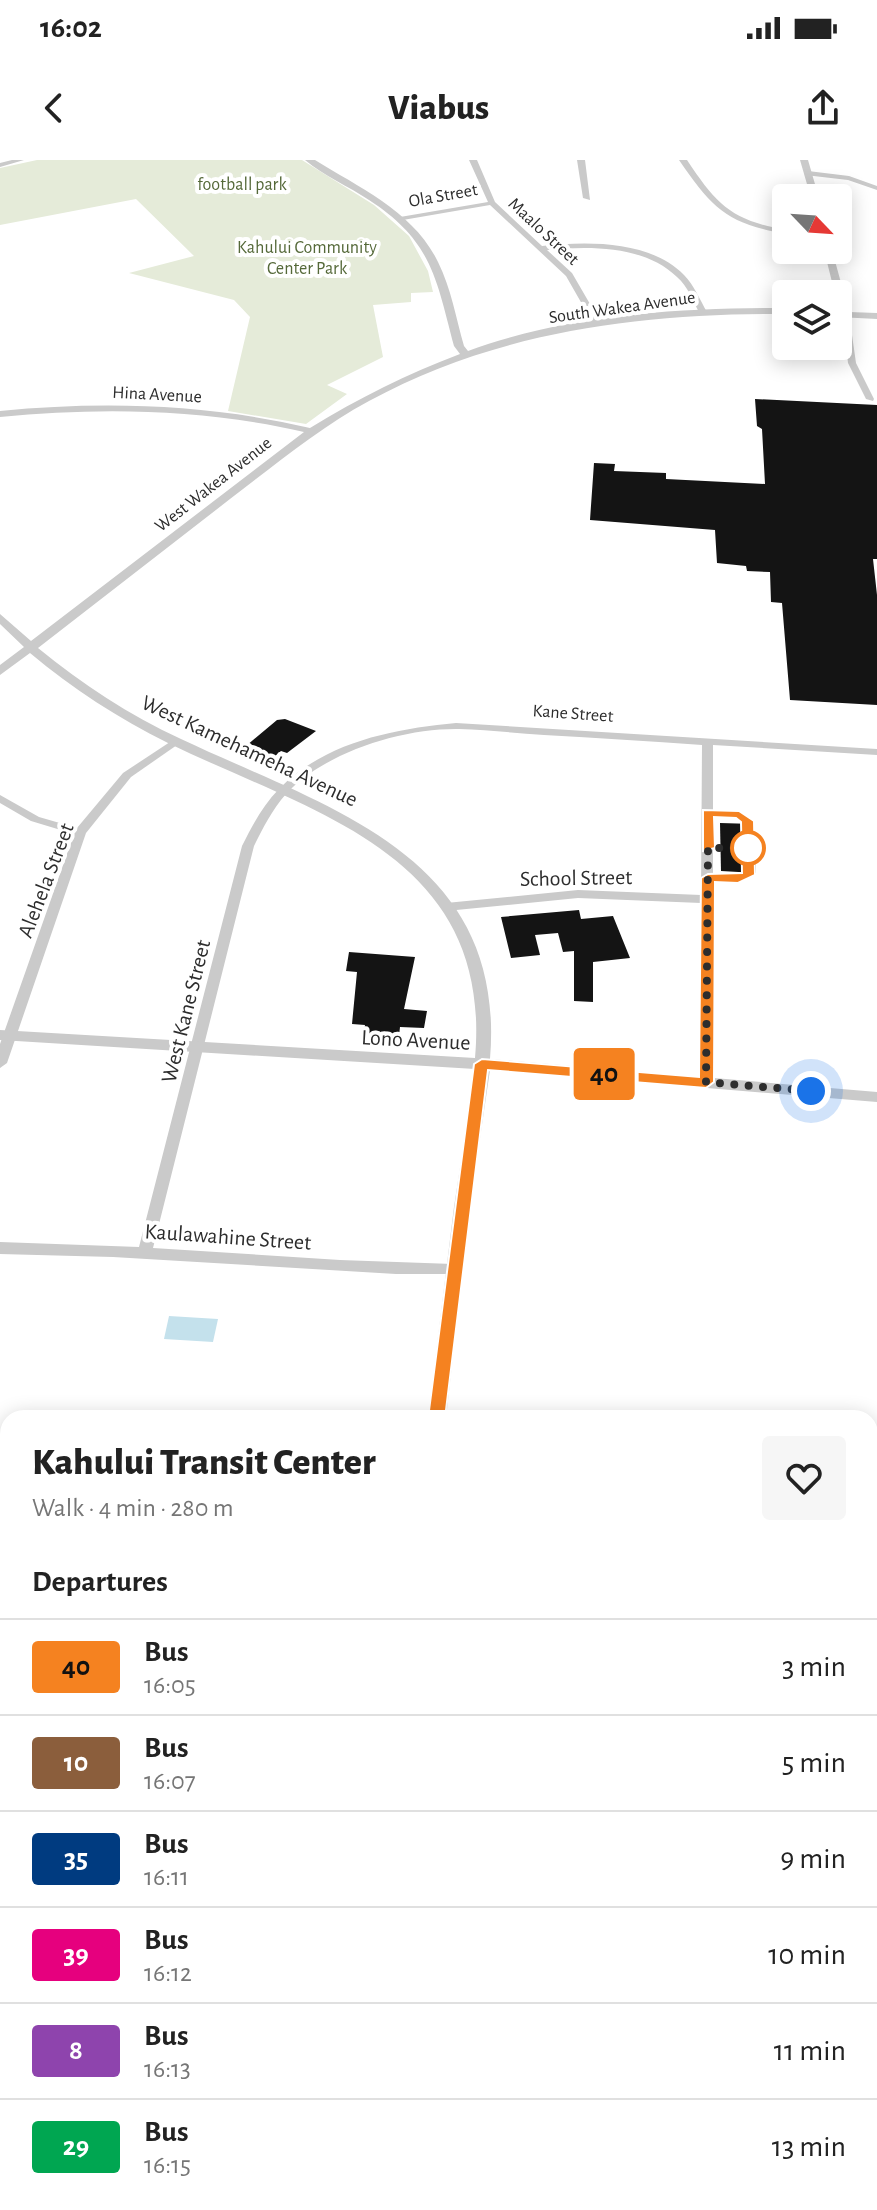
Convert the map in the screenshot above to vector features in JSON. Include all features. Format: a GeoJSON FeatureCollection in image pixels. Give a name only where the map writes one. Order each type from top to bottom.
{"type":"FeatureCollection","features":[{"type":"Feature","properties":{"kind":"street"},"geometry":{"type":"LineString","coordinates":[[0,165],[20,160]]}},
{"type":"Feature","properties":{"kind":"street"},"geometry":{"type":"LineString","coordinates":[[309,160],[400,219],[426,248],[436,268],[459,346],[466,355]]}},
{"type":"Feature","properties":{"kind":"street","name":"Maalo Street"},"geometry":{"type":"LineString","coordinates":[[473,160],[492,203],[569,275],[597,323]]}},
{"type":"Feature","properties":{"kind":"street"},"geometry":{"type":"LineString","coordinates":[[581,160],[587,198]]}},
{"type":"Feature","properties":{"kind":"street"},"geometry":{"type":"LineString","coordinates":[[683,160],[720,210],[747,223],[772,229]]}},
{"type":"Feature","properties":{"kind":"street"},"geometry":{"type":"LineString","coordinates":[[804,160],[811,184]]}},
{"type":"Feature","properties":{"kind":"street"},"geometry":{"type":"LineString","coordinates":[[808,173],[849,178],[877,188]]}},
{"type":"Feature","properties":{"kind":"street","name":"Ola Street"},"geometry":{"type":"LineString","coordinates":[[400,219],[492,203]]}},
{"type":"Feature","properties":{"kind":"street"},"geometry":{"type":"LineString","coordinates":[[542,248],[599,248],[656,261],[679,274],[703,312]]}},
{"type":"Feature","properties":{"kind":"street","name":"South Wakea Avenue"},"geometry":{"type":"LineString","coordinates":[[466,355],[597,323],[703,312],[772,311]]}},
{"type":"Feature","properties":{"kind":"street"},"geometry":{"type":"LineString","coordinates":[[852,315],[877,316]]}},
{"type":"Feature","properties":{"kind":"street","name":"West Wakea Avenue"},"geometry":{"type":"LineString","coordinates":[[0,671],[312,431],[385,387],[466,355]]}},
{"type":"Feature","properties":{"kind":"street"},"geometry":{"type":"LineString","coordinates":[[851,360],[870,399]]}},
{"type":"Feature","properties":{"kind":"street","name":"Hina Avenue"},"geometry":{"type":"LineString","coordinates":[[0,414],[91,407],[153,407],[249,417],[312,431]]}},
{"type":"Feature","properties":{"kind":"street","name":"West Kamehameha Avenue"},"geometry":{"type":"LineString","coordinates":[[0,617],[61,675],[173,743],[282,788],[361,827],[409,865],[446,907],[466,938],[478,969],[484,999],[482,1064],[453,1270],[438,1410]]}},
{"type":"Feature","properties":{"kind":"street","name":"Kane Street"},"geometry":{"type":"LineString","coordinates":[[282,788],[349,747],[426,728],[493,726],[877,752]]}},
{"type":"Feature","properties":{"kind":"street"},"geometry":{"type":"LineString","coordinates":[[706,1082],[708,740]]}},
{"type":"Feature","properties":{"kind":"street","name":"Alehela Street"},"geometry":{"type":"LineString","coordinates":[[0,1063],[5,1035],[80,832],[104,798],[127,775],[173,743]]}},
{"type":"Feature","properties":{"kind":"street","name":"West Kane Street"},"geometry":{"type":"LineString","coordinates":[[145,1252],[248,846],[262,813],[282,788]]}},
{"type":"Feature","properties":{"kind":"street"},"geometry":{"type":"LineString","coordinates":[[0,798],[35,819],[80,832]]}},
{"type":"Feature","properties":{"kind":"street","name":"School Street"},"geometry":{"type":"LineString","coordinates":[[446,907],[578,894],[708,899]]}},
{"type":"Feature","properties":{"kind":"street","name":"Lono Avenue"},"geometry":{"type":"LineString","coordinates":[[5,1035],[482,1064],[877,1097]]}},
{"type":"Feature","properties":{"kind":"street","name":"Kaulawahine Street"},"geometry":{"type":"LineString","coordinates":[[0,1248],[145,1252],[387,1269],[453,1270]]}},
{"type":"Feature","properties":{"kind":"green space","name":"Kahului Community Center Park"},"geometry":{"type":"Polygon","coordinates":[[[37,160],[302,160],[374,205],[409,236],[428,271],[433,292],[411,293],[411,302],[373,305],[383,357],[327,385],[347,394],[306,424],[228,411],[250,317],[234,300],[129,273],[194,256],[136,199],[0,225],[0,168],[37,160]]]}},
{"type":"Feature","properties":{"kind":"water"},"geometry":{"type":"Polygon","coordinates":[[[169,1316],[218,1319],[213,1342],[164,1339],[169,1316]]]}},
{"type":"Feature","properties":{"kind":"building"},"geometry":{"type":"Polygon","coordinates":[[[755,399],[877,405],[877,559],[873,559],[877,595],[877,705],[790,700],[782,603],[771,602],[770,572],[747,571],[746,566],[717,563],[715,530],[590,520],[594,463],[615,464],[614,471],[666,473],[666,479],[765,484],[762,429],[757,426],[755,399]]]}},
{"type":"Feature","properties":{"kind":"building"},"geometry":{"type":"Polygon","coordinates":[[[285,719],[316,731],[287,753],[281,751],[274,757],[246,746],[277,720],[285,719]]]}},
{"type":"Feature","properties":{"kind":"building"},"geometry":{"type":"Polygon","coordinates":[[[720,823],[754,824],[756,873],[721,871],[720,823]]]}},
{"type":"Feature","properties":{"kind":"building"},"geometry":{"type":"Polygon","coordinates":[[[579,910],[581,919],[613,916],[630,958],[593,962],[593,1002],[574,1001],[574,951],[563,952],[558,933],[535,935],[540,955],[511,958],[501,917],[579,910]]]}},
{"type":"Feature","properties":{"kind":"building"},"geometry":{"type":"Polygon","coordinates":[[[349,952],[415,957],[404,1009],[427,1011],[424,1028],[400,1027],[399,1036],[363,1034],[365,1025],[352,1024],[357,972],[346,971],[349,952]]]}},
{"type":"Feature","properties":{"kind":"bus line","name":"40"},"geometry":{"type":"LineString","coordinates":[[437,1410],[482,1064],[706,1082],[708,878],[738,879],[748,875],[748,821],[739,815],[708,813],[708,848]]}},
{"type":"Feature","properties":{"kind":"route"},"geometry":{"type":"LineString","coordinates":[[748,848],[708,848],[706,1082],[811,1091]]}},
{"type":"Feature","properties":{"kind":"park label","name":"football park"},"geometry":{"type":"Point","coordinates":[242,184]}}]}
